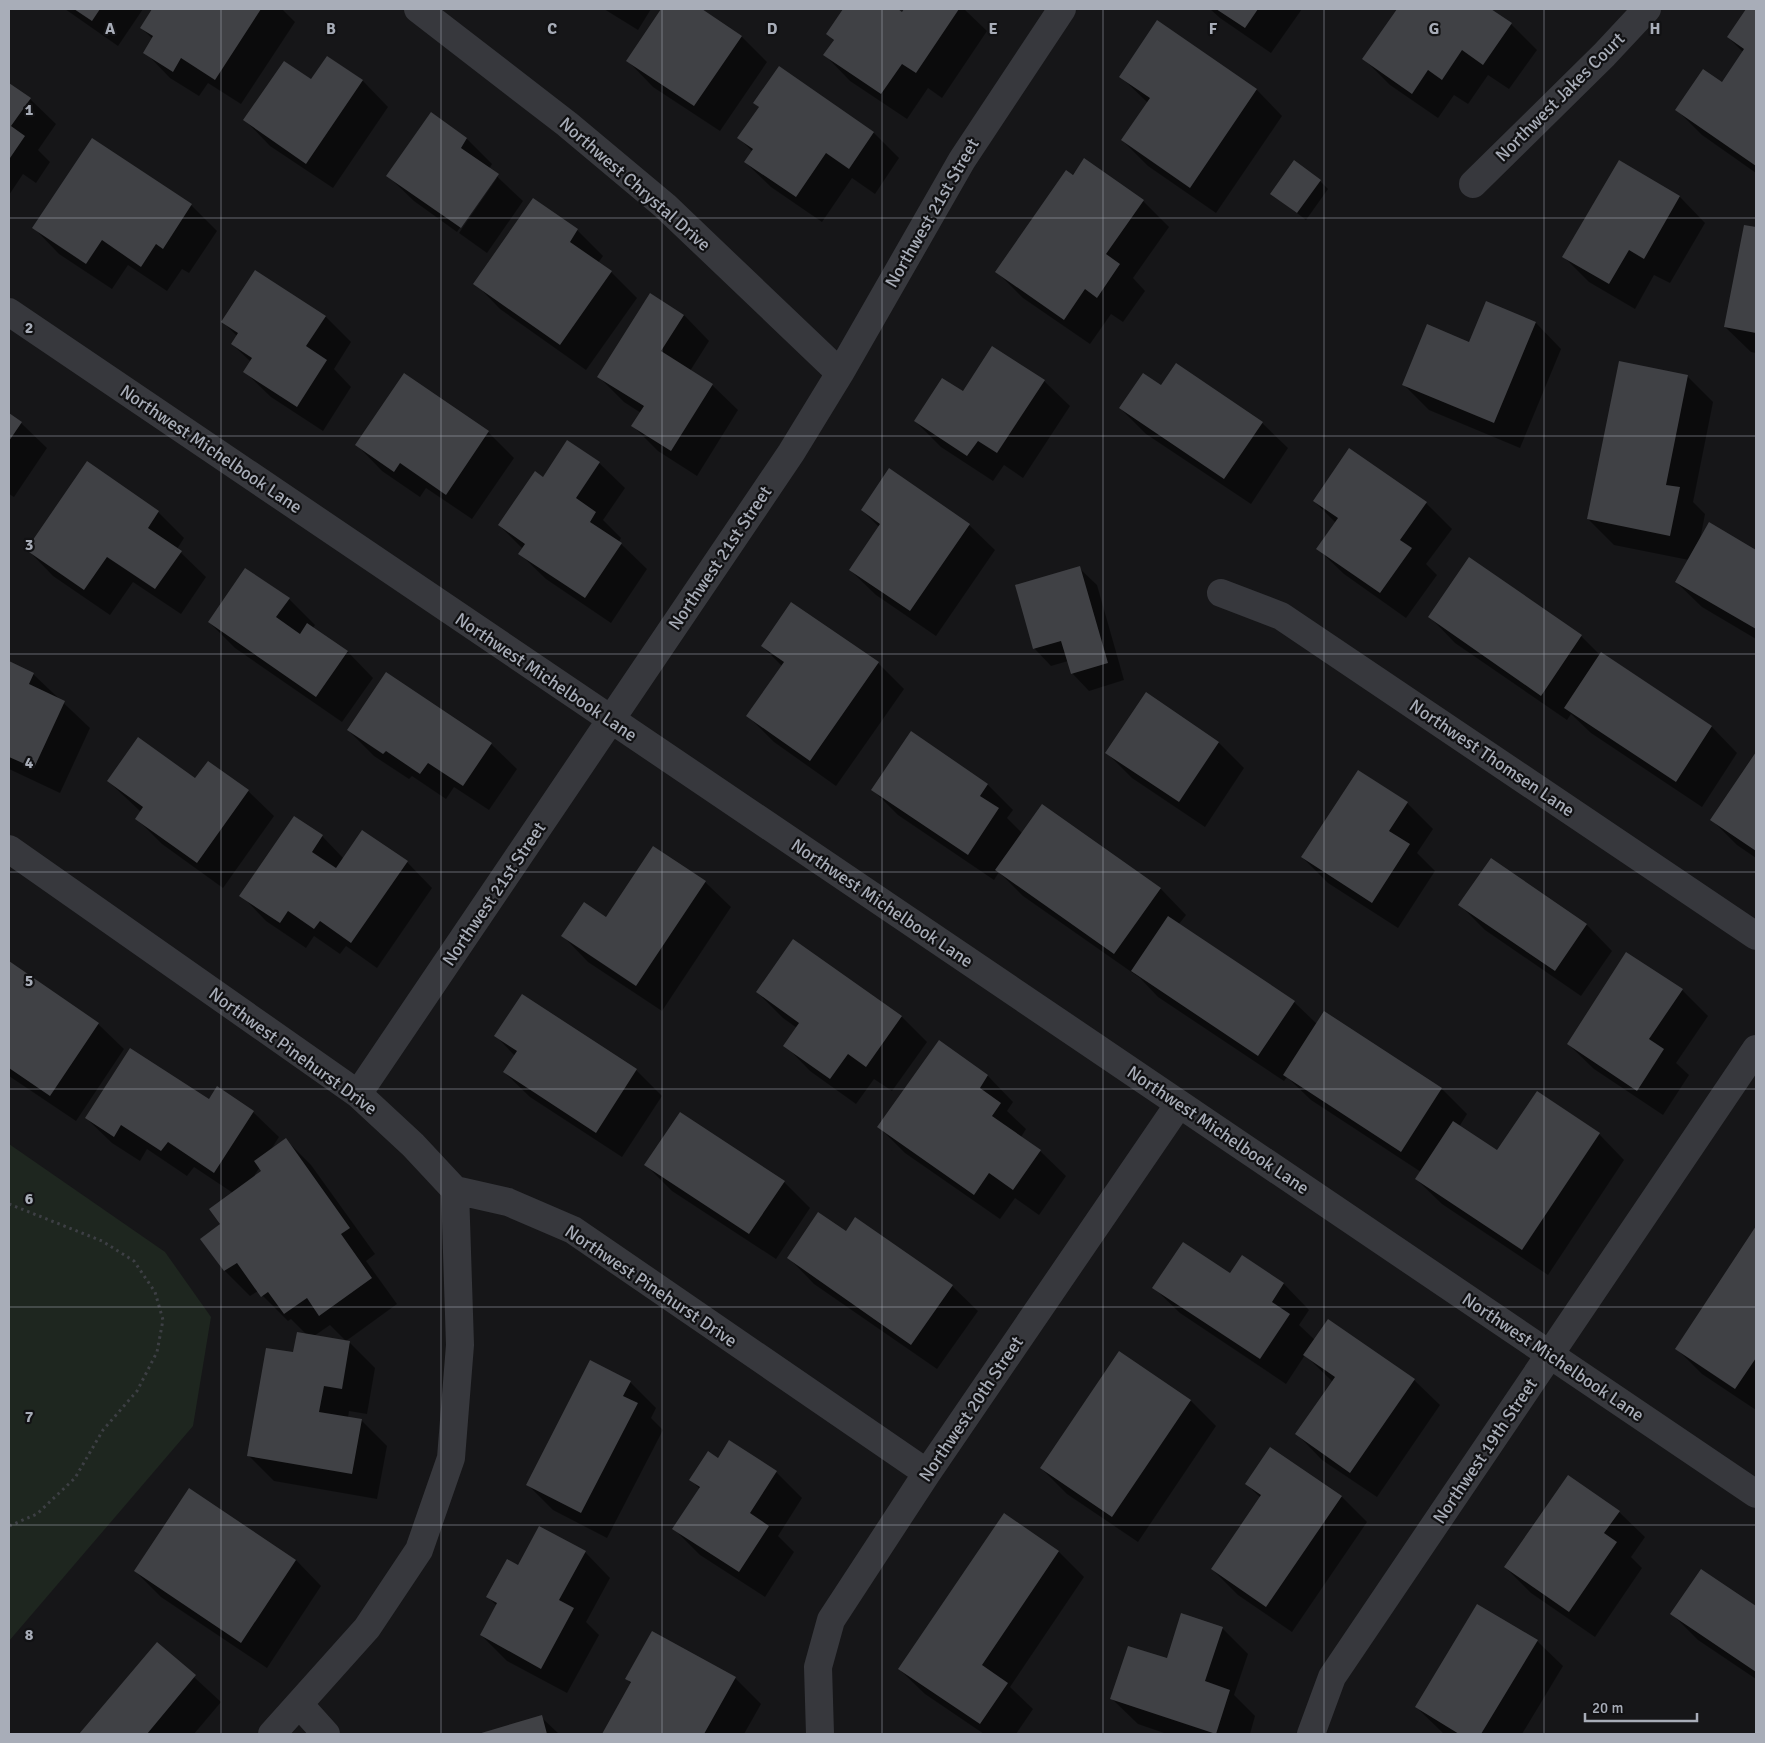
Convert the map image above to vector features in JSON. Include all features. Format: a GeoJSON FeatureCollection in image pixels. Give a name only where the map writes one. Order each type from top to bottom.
{"type":"FeatureCollection","features":[{"type":"Feature","properties":{"kind":"street","name":"Northwest Chrystal Drive"},"geometry":{"type":"LineString","coordinates":[[418,9],[567,124],[665,206],[840,373]]}},
{"type":"Feature","properties":{"kind":"street","name":"Northwest 21st Street"},"geometry":{"type":"LineString","coordinates":[[358,1094],[611,721],[790,452],[840,373],[962,160],[1062,9]]}},
{"type":"Feature","properties":{"kind":"street","name":"Northwest Jakes Court"},"geometry":{"type":"LineString","coordinates":[[1473,184],[1604,55],[1647,9]]}},
{"type":"Feature","properties":{"kind":"street","name":"Northwest Michelbook Lane"},"geometry":{"type":"LineString","coordinates":[[9,312],[1756,1494]]}},
{"type":"Feature","properties":{"kind":"street","name":"Northwest Thomsen Lane"},"geometry":{"type":"LineString","coordinates":[[1221,593],[1281,616],[1756,936]]}},
{"type":"Feature","properties":{"kind":"street","name":"Northwest Pinehurst Drive"},"geometry":{"type":"LineString","coordinates":[[9,849],[358,1094],[413,1145],[455,1190],[508,1202],[573,1230],[927,1474]]}},
{"type":"Feature","properties":{"kind":"street","name":"Northwest 19th Street"},"geometry":{"type":"LineString","coordinates":[[1310,1734],[1332,1677],[1756,1049]]}},
{"type":"Feature","properties":{"kind":"street","name":"Northwest 20th Street"},"geometry":{"type":"LineString","coordinates":[[820,1734],[818,1667],[831,1620],[927,1474],[1179,1104]]}},
{"type":"Feature","properties":{"kind":"street"},"geometry":{"type":"LineString","coordinates":[[272,1734],[367,1628],[419,1550],[451,1458],[460,1345],[455,1190]]}},
{"type":"Feature","properties":{"kind":"street"},"geometry":{"type":"LineString","coordinates":[[299,1704],[326,1734]]}},
{"type":"Feature","properties":{"kind":"path"},"geometry":{"type":"LineString","coordinates":[[9,1204],[102,1241],[134,1261],[155,1292],[163,1320],[157,1352],[137,1391],[104,1430],[75,1478],[37,1514],[9,1526]]}},
{"type":"Feature","properties":{"kind":"shaded area"},"geometry":{"type":"Polygon","coordinates":[[[9,1144],[165,1252],[211,1317],[193,1426],[9,1641],[9,1144]]]}},
{"type":"Feature","properties":{"kind":"building"},"geometry":{"type":"Polygon","coordinates":[[[74,9],[100,9],[92,21],[74,9]]]}},
{"type":"Feature","properties":{"kind":"building"},"geometry":{"type":"Polygon","coordinates":[[[152,9],[261,9],[215,80],[181,58],[173,72],[143,53],[153,36],[140,28],[152,9]]]}},
{"type":"Feature","properties":{"kind":"building"},"geometry":{"type":"Polygon","coordinates":[[[661,9],[702,9],[742,36],[694,106],[626,61],[661,9]]]}},
{"type":"Feature","properties":{"kind":"building"},"geometry":{"type":"Polygon","coordinates":[[[843,9],[898,9],[902,12],[904,9],[959,9],[916,73],[902,64],[881,94],[823,55],[834,40],[826,34],[843,9]]]}},
{"type":"Feature","properties":{"kind":"building"},"geometry":{"type":"Polygon","coordinates":[[[1216,9],[1258,9],[1245,28],[1216,9]]]}},
{"type":"Feature","properties":{"kind":"building"},"geometry":{"type":"Polygon","coordinates":[[[1397,9],[1491,9],[1512,23],[1483,65],[1462,50],[1442,80],[1428,70],[1412,94],[1362,59],[1397,9]]]}},
{"type":"Feature","properties":{"kind":"building"},"geometry":{"type":"Polygon","coordinates":[[[1746,9],[1756,9],[1756,166],[1675,110],[1703,69],[1722,82],[1744,49],[1727,37],[1746,9]]]}},
{"type":"Feature","properties":{"kind":"building"},"geometry":{"type":"Polygon","coordinates":[[[1157,20],[1257,89],[1190,188],[1121,140],[1150,98],[1119,77],[1157,20]]]}},
{"type":"Feature","properties":{"kind":"building"},"geometry":{"type":"Polygon","coordinates":[[[327,56],[363,80],[306,164],[243,120],[284,61],[311,79],[327,56]]]}},
{"type":"Feature","properties":{"kind":"building"},"geometry":{"type":"Polygon","coordinates":[[[779,66],[874,132],[849,169],[826,153],[796,197],[744,162],[753,149],[737,138],[759,107],[753,103],[779,66]]]}},
{"type":"Feature","properties":{"kind":"building"},"geometry":{"type":"Polygon","coordinates":[[[9,83],[31,98],[11,126],[25,136],[10,158],[9,83]]]}},
{"type":"Feature","properties":{"kind":"building"},"geometry":{"type":"Polygon","coordinates":[[[431,112],[467,138],[461,148],[499,174],[461,228],[386,176],[431,112]]]}},
{"type":"Feature","properties":{"kind":"building"},"geometry":{"type":"Polygon","coordinates":[[[92,138],[192,204],[163,249],[156,244],[141,267],[102,240],[86,264],[32,228],[92,138]]]}},
{"type":"Feature","properties":{"kind":"building"},"geometry":{"type":"Polygon","coordinates":[[[1084,158],[1144,200],[1106,254],[1120,264],[1097,298],[1085,289],[1064,320],[995,272],[1066,170],[1073,175],[1084,158]]]}},
{"type":"Feature","properties":{"kind":"building"},"geometry":{"type":"Polygon","coordinates":[[[1294,160],[1321,180],[1297,213],[1270,194],[1294,160]]]}},
{"type":"Feature","properties":{"kind":"building"},"geometry":{"type":"Polygon","coordinates":[[[1619,160],[1680,196],[1644,259],[1629,250],[1609,284],[1562,257],[1619,160]]]}},
{"type":"Feature","properties":{"kind":"building"},"geometry":{"type":"Polygon","coordinates":[[[533,198],[578,229],[570,242],[612,271],[560,345],[473,284],[533,198]]]}},
{"type":"Feature","properties":{"kind":"building"},"geometry":{"type":"Polygon","coordinates":[[[1744,225],[1756,227],[1756,333],[1724,327],[1744,225]]]}},
{"type":"Feature","properties":{"kind":"building"},"geometry":{"type":"Polygon","coordinates":[[[255,270],[326,316],[306,346],[327,360],[297,407],[243,372],[252,358],[231,344],[238,333],[221,322],[255,270]]]}},
{"type":"Feature","properties":{"kind":"building"},"geometry":{"type":"Polygon","coordinates":[[[650,293],[684,315],[661,351],[713,384],[671,451],[631,426],[644,406],[597,377],[650,293]]]}},
{"type":"Feature","properties":{"kind":"building"},"geometry":{"type":"Polygon","coordinates":[[[1486,301],[1536,322],[1494,423],[1402,385],[1427,324],[1469,342],[1486,301]]]}},
{"type":"Feature","properties":{"kind":"building"},"geometry":{"type":"Polygon","coordinates":[[[992,346],[1045,380],[997,453],[978,441],[967,456],[914,421],[942,378],[963,391],[992,346]]]}},
{"type":"Feature","properties":{"kind":"building"},"geometry":{"type":"Polygon","coordinates":[[[1619,361],[1688,375],[1666,485],[1680,487],[1670,536],[1587,519],[1619,361]]]}},
{"type":"Feature","properties":{"kind":"building"},"geometry":{"type":"Polygon","coordinates":[[[1176,363],[1263,422],[1224,479],[1119,408],[1143,373],[1161,385],[1176,363]]]}},
{"type":"Feature","properties":{"kind":"building"},"geometry":{"type":"Polygon","coordinates":[[[404,373],[489,431],[446,495],[400,463],[394,472],[355,445],[404,373]]]}},
{"type":"Feature","properties":{"kind":"building"},"geometry":{"type":"Polygon","coordinates":[[[9,413],[22,422],[9,441],[9,413]]]}},
{"type":"Feature","properties":{"kind":"building"},"geometry":{"type":"Polygon","coordinates":[[[567,440],[600,462],[576,498],[596,512],[590,522],[622,543],[585,598],[518,554],[525,544],[498,525],[535,471],[543,477],[567,440]]]}},
{"type":"Feature","properties":{"kind":"building"},"geometry":{"type":"Polygon","coordinates":[[[1349,448],[1427,502],[1400,540],[1412,548],[1380,593],[1316,549],[1338,518],[1313,501],[1349,448]]]}},
{"type":"Feature","properties":{"kind":"building"},"geometry":{"type":"Polygon","coordinates":[[[87,461],[159,511],[148,528],[182,551],[155,589],[107,557],[84,590],[26,550],[87,461]]]}},
{"type":"Feature","properties":{"kind":"building"},"geometry":{"type":"Polygon","coordinates":[[[889,468],[970,524],[910,611],[849,570],[880,524],[861,510],[889,468]]]}},
{"type":"Feature","properties":{"kind":"building"},"geometry":{"type":"Polygon","coordinates":[[[1709,522],[1756,550],[1756,629],[1675,582],[1709,522]]]}},
{"type":"Feature","properties":{"kind":"building"},"geometry":{"type":"Polygon","coordinates":[[[1469,557],[1582,635],[1541,696],[1428,617],[1469,557]]]}},
{"type":"Feature","properties":{"kind":"building"},"geometry":{"type":"Polygon","coordinates":[[[1080,566],[1108,663],[1071,674],[1061,641],[1033,649],[1015,585],[1080,566]]]}},
{"type":"Feature","properties":{"kind":"building"},"geometry":{"type":"Polygon","coordinates":[[[245,568],[290,598],[276,617],[300,634],[307,623],[348,651],[316,697],[208,622],[245,568]]]}},
{"type":"Feature","properties":{"kind":"building"},"geometry":{"type":"Polygon","coordinates":[[[791,602],[879,662],[810,761],[746,716],[784,662],[761,646],[791,602]]]}},
{"type":"Feature","properties":{"kind":"building"},"geometry":{"type":"Polygon","coordinates":[[[1601,652],[1712,726],[1676,782],[1564,708],[1601,652]]]}},
{"type":"Feature","properties":{"kind":"building"},"geometry":{"type":"Polygon","coordinates":[[[9,661],[34,673],[29,684],[65,701],[34,768],[9,757],[9,661]]]}},
{"type":"Feature","properties":{"kind":"building"},"geometry":{"type":"Polygon","coordinates":[[[386,672],[492,743],[463,786],[428,763],[420,774],[386,751],[383,754],[347,730],[386,672]]]}},
{"type":"Feature","properties":{"kind":"building"},"geometry":{"type":"Polygon","coordinates":[[[1146,692],[1219,742],[1179,802],[1105,753],[1146,692]]]}},
{"type":"Feature","properties":{"kind":"building"},"geometry":{"type":"Polygon","coordinates":[[[911,731],[988,784],[980,796],[999,808],[968,855],[871,790],[911,731]]]}},
{"type":"Feature","properties":{"kind":"building"},"geometry":{"type":"Polygon","coordinates":[[[138,737],[195,778],[208,761],[249,790],[197,863],[135,819],[143,807],[107,781],[138,737]]]}},
{"type":"Feature","properties":{"kind":"building"},"geometry":{"type":"Polygon","coordinates":[[[1756,752],[1756,851],[1710,820],[1756,752]]]}},
{"type":"Feature","properties":{"kind":"building"},"geometry":{"type":"Polygon","coordinates":[[[1358,770],[1408,802],[1389,831],[1410,844],[1372,903],[1301,857],[1358,770]]]}},
{"type":"Feature","properties":{"kind":"building"},"geometry":{"type":"Polygon","coordinates":[[[1042,804],[1161,888],[1114,954],[995,870],[1042,804]]]}},
{"type":"Feature","properties":{"kind":"building"},"geometry":{"type":"Polygon","coordinates":[[[294,816],[323,835],[312,852],[336,868],[362,830],[408,861],[351,943],[320,921],[314,929],[288,911],[280,923],[239,896],[294,816]]]}},
{"type":"Feature","properties":{"kind":"building"},"geometry":{"type":"Polygon","coordinates":[[[653,846],[706,881],[636,986],[561,936],[584,902],[606,917],[653,846]]]}},
{"type":"Feature","properties":{"kind":"building"},"geometry":{"type":"Polygon","coordinates":[[[1491,858],[1587,924],[1555,971],[1458,905],[1491,858]]]}},
{"type":"Feature","properties":{"kind":"building"},"geometry":{"type":"Polygon","coordinates":[[[1168,916],[1295,1001],[1258,1056],[1131,971],[1168,916]]]}},
{"type":"Feature","properties":{"kind":"building"},"geometry":{"type":"Polygon","coordinates":[[[793,939],[902,1016],[866,1067],[848,1054],[830,1079],[783,1046],[799,1023],[756,992],[793,939]]]}},
{"type":"Feature","properties":{"kind":"building"},"geometry":{"type":"Polygon","coordinates":[[[1626,952],[1683,989],[1649,1039],[1664,1049],[1637,1091],[1567,1044],[1626,952]]]}},
{"type":"Feature","properties":{"kind":"building"},"geometry":{"type":"Polygon","coordinates":[[[9,961],[99,1023],[50,1096],[9,1068],[9,961]]]}},
{"type":"Feature","properties":{"kind":"building"},"geometry":{"type":"Polygon","coordinates":[[[522,994],[637,1069],[596,1133],[503,1072],[517,1051],[494,1036],[522,994]]]}},
{"type":"Feature","properties":{"kind":"building"},"geometry":{"type":"Polygon","coordinates":[[[1324,1011],[1442,1088],[1401,1152],[1283,1075],[1324,1011]]]}},
{"type":"Feature","properties":{"kind":"building"},"geometry":{"type":"Polygon","coordinates":[[[939,1040],[988,1075],[980,1088],[1001,1103],[992,1116],[1041,1150],[1013,1190],[989,1173],[974,1195],[877,1127],[939,1040]]]}},
{"type":"Feature","properties":{"kind":"building"},"geometry":{"type":"Polygon","coordinates":[[[130,1048],[209,1099],[217,1086],[254,1111],[214,1173],[168,1142],[161,1151],[121,1125],[114,1137],[85,1118],[130,1048]]]}},
{"type":"Feature","properties":{"kind":"building"},"geometry":{"type":"Polygon","coordinates":[[[1537,1091],[1600,1133],[1522,1250],[1415,1179],[1453,1121],[1497,1150],[1537,1091]]]}},
{"type":"Feature","properties":{"kind":"building"},"geometry":{"type":"Polygon","coordinates":[[[680,1112],[785,1181],[749,1234],[644,1165],[680,1112]]]}},
{"type":"Feature","properties":{"kind":"building"},"geometry":{"type":"Polygon","coordinates":[[[286,1138],[350,1228],[341,1234],[372,1278],[319,1316],[307,1298],[284,1314],[268,1292],[261,1297],[237,1263],[224,1271],[200,1239],[220,1224],[209,1209],[261,1171],[254,1161],[286,1138]]]}},
{"type":"Feature","properties":{"kind":"building"},"geometry":{"type":"Polygon","coordinates":[[[818,1212],[846,1231],[855,1217],[953,1285],[911,1345],[787,1258],[818,1212]]]}},
{"type":"Feature","properties":{"kind":"building"},"geometry":{"type":"Polygon","coordinates":[[[1756,1226],[1756,1358],[1735,1389],[1675,1349],[1756,1226]]]}},
{"type":"Feature","properties":{"kind":"building"},"geometry":{"type":"Polygon","coordinates":[[[1183,1242],[1230,1273],[1242,1255],[1284,1283],[1272,1302],[1290,1314],[1260,1359],[1152,1288],[1183,1242]]]}},
{"type":"Feature","properties":{"kind":"building"},"geometry":{"type":"Polygon","coordinates":[[[1328,1319],[1415,1379],[1350,1473],[1295,1434],[1335,1377],[1303,1355],[1328,1319]]]}},
{"type":"Feature","properties":{"kind":"building"},"geometry":{"type":"Polygon","coordinates":[[[297,1332],[350,1341],[342,1389],[324,1386],[319,1412],[362,1419],[352,1474],[247,1456],[266,1348],[293,1352],[297,1332]]]}},
{"type":"Feature","properties":{"kind":"building"},"geometry":{"type":"Polygon","coordinates":[[[1119,1351],[1191,1400],[1112,1517],[1040,1468],[1119,1351]]]}},
{"type":"Feature","properties":{"kind":"building"},"geometry":{"type":"Polygon","coordinates":[[[590,1360],[631,1381],[623,1396],[638,1403],[581,1513],[526,1485],[590,1360]]]}},
{"type":"Feature","properties":{"kind":"building"},"geometry":{"type":"Polygon","coordinates":[[[729,1440],[777,1471],[750,1513],[769,1526],[739,1572],[672,1529],[700,1487],[689,1480],[708,1451],[718,1458],[729,1440]]]}},
{"type":"Feature","properties":{"kind":"building"},"geometry":{"type":"Polygon","coordinates":[[[1270,1447],[1342,1496],[1266,1607],[1211,1569],[1261,1495],[1245,1484],[1270,1447]]]}},
{"type":"Feature","properties":{"kind":"building"},"geometry":{"type":"Polygon","coordinates":[[[1568,1475],[1620,1511],[1604,1533],[1617,1542],[1569,1612],[1504,1567],[1568,1475]]]}},
{"type":"Feature","properties":{"kind":"building"},"geometry":{"type":"Polygon","coordinates":[[[189,1488],[296,1560],[241,1643],[134,1571],[189,1488]]]}},
{"type":"Feature","properties":{"kind":"building"},"geometry":{"type":"Polygon","coordinates":[[[1004,1513],[1059,1551],[982,1665],[1008,1683],[980,1724],[898,1669],[1004,1513]]]}},
{"type":"Feature","properties":{"kind":"building"},"geometry":{"type":"Polygon","coordinates":[[[539,1526],[586,1551],[559,1600],[574,1608],[541,1669],[480,1635],[497,1603],[486,1597],[507,1559],[518,1565],[539,1526]]]}},
{"type":"Feature","properties":{"kind":"building"},"geometry":{"type":"Polygon","coordinates":[[[1701,1569],[1756,1606],[1756,1672],[1670,1614],[1701,1569]]]}},
{"type":"Feature","properties":{"kind":"building"},"geometry":{"type":"Polygon","coordinates":[[[1477,1604],[1538,1640],[1481,1734],[1459,1734],[1415,1707],[1477,1604]]]}},
{"type":"Feature","properties":{"kind":"building"},"geometry":{"type":"Polygon","coordinates":[[[1181,1613],[1223,1627],[1205,1681],[1230,1690],[1216,1734],[1110,1699],[1128,1646],[1167,1658],[1181,1613]]]}},
{"type":"Feature","properties":{"kind":"building"},"geometry":{"type":"Polygon","coordinates":[[[652,1631],[736,1677],[704,1734],[602,1734],[631,1682],[625,1679],[652,1631]]]}},
{"type":"Feature","properties":{"kind":"building"},"geometry":{"type":"Polygon","coordinates":[[[157,1642],[196,1675],[147,1734],[79,1734],[157,1642]]]}},
{"type":"Feature","properties":{"kind":"building"},"geometry":{"type":"Polygon","coordinates":[[[542,1715],[547,1734],[478,1734],[542,1715]]]}}]}
